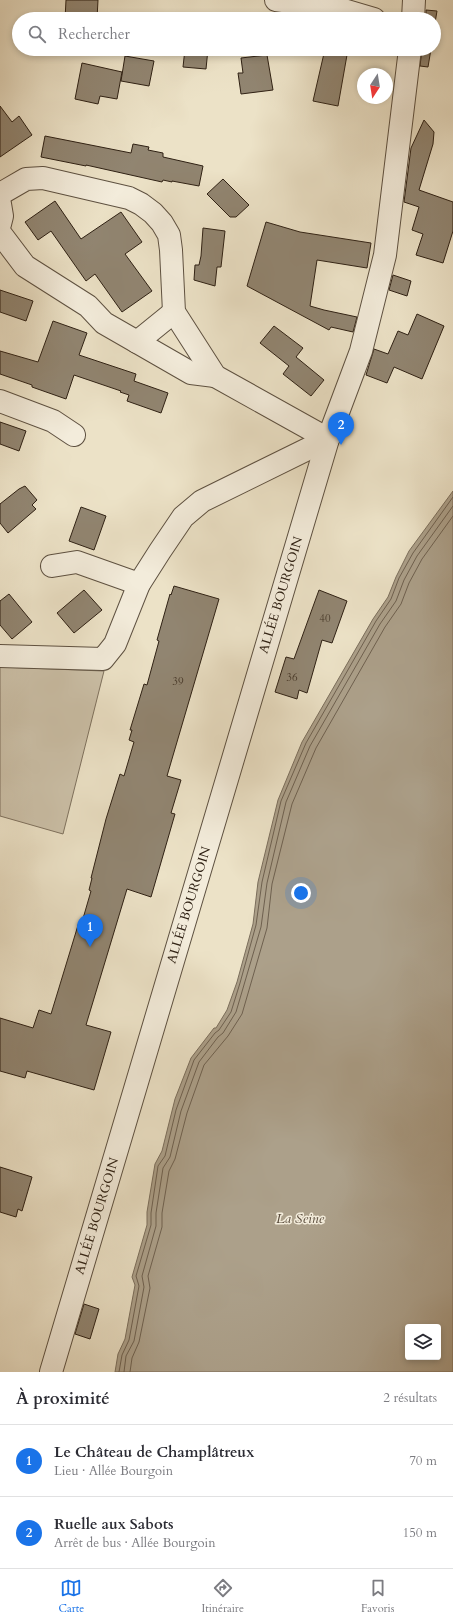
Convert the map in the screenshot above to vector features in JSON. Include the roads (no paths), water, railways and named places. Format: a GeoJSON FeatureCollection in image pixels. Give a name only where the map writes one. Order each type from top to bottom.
{"type":"FeatureCollection","features":[{"type":"Feature","properties":{"kind":"street"},"geometry":{"type":"LineString","coordinates":[[276,0],[340,9],[350,12]]}},
{"type":"Feature","properties":{"kind":"street"},"geometry":{"type":"LineString","coordinates":[[413,12],[414,0]]}},
{"type":"Feature","properties":{"kind":"street","name":"ALLÉE BOURGOIN"},"geometry":{"type":"LineString","coordinates":[[50,1372],[328,439],[361,351],[385,255],[409,56]]}},
{"type":"Feature","properties":{"kind":"street"},"geometry":{"type":"LineString","coordinates":[[0,194],[26,179],[43,178],[129,198],[141,204],[162,223],[169,235],[174,312],[214,376]]}},
{"type":"Feature","properties":{"kind":"street"},"geometry":{"type":"LineString","coordinates":[[0,204],[2,216],[0,224]]}},
{"type":"Feature","properties":{"kind":"street"},"geometry":{"type":"LineString","coordinates":[[0,233],[25,266],[88,306],[104,323],[191,373],[214,376],[328,439]]}},
{"type":"Feature","properties":{"kind":"street"},"geometry":{"type":"LineString","coordinates":[[137,342],[174,312]]}},
{"type":"Feature","properties":{"kind":"street"},"geometry":{"type":"LineString","coordinates":[[0,401],[53,421],[74,435]]}},
{"type":"Feature","properties":{"kind":"street"},"geometry":{"type":"LineString","coordinates":[[0,656],[103,659],[115,644],[139,584],[160,550],[184,517],[202,501],[328,439]]}},
{"type":"Feature","properties":{"kind":"street"},"geometry":{"type":"LineString","coordinates":[[52,566],[77,562],[139,584]]}},
{"type":"Feature","properties":{"kind":"water","name":"La Seine"},"geometry":{"type":"Polygon","coordinates":[[[453,491],[453,1372],[115,1372],[118,1354],[125,1339],[135,1285],[132,1277],[147,1225],[147,1212],[155,1164],[162,1151],[175,1099],[191,1058],[214,1028],[216,1028],[227,1010],[237,982],[253,924],[258,882],[278,800],[302,742],[373,619],[388,597],[409,551],[453,491]]]}},
{"type":"Feature","properties":{"kind":"place","name":"Ruelle aux Sabots"},"geometry":{"type":"Point","coordinates":[341,445]}},
{"type":"Feature","properties":{"kind":"place","name":"Le Château de Champlâtreux"},"geometry":{"type":"Point","coordinates":[90,947]}}]}
